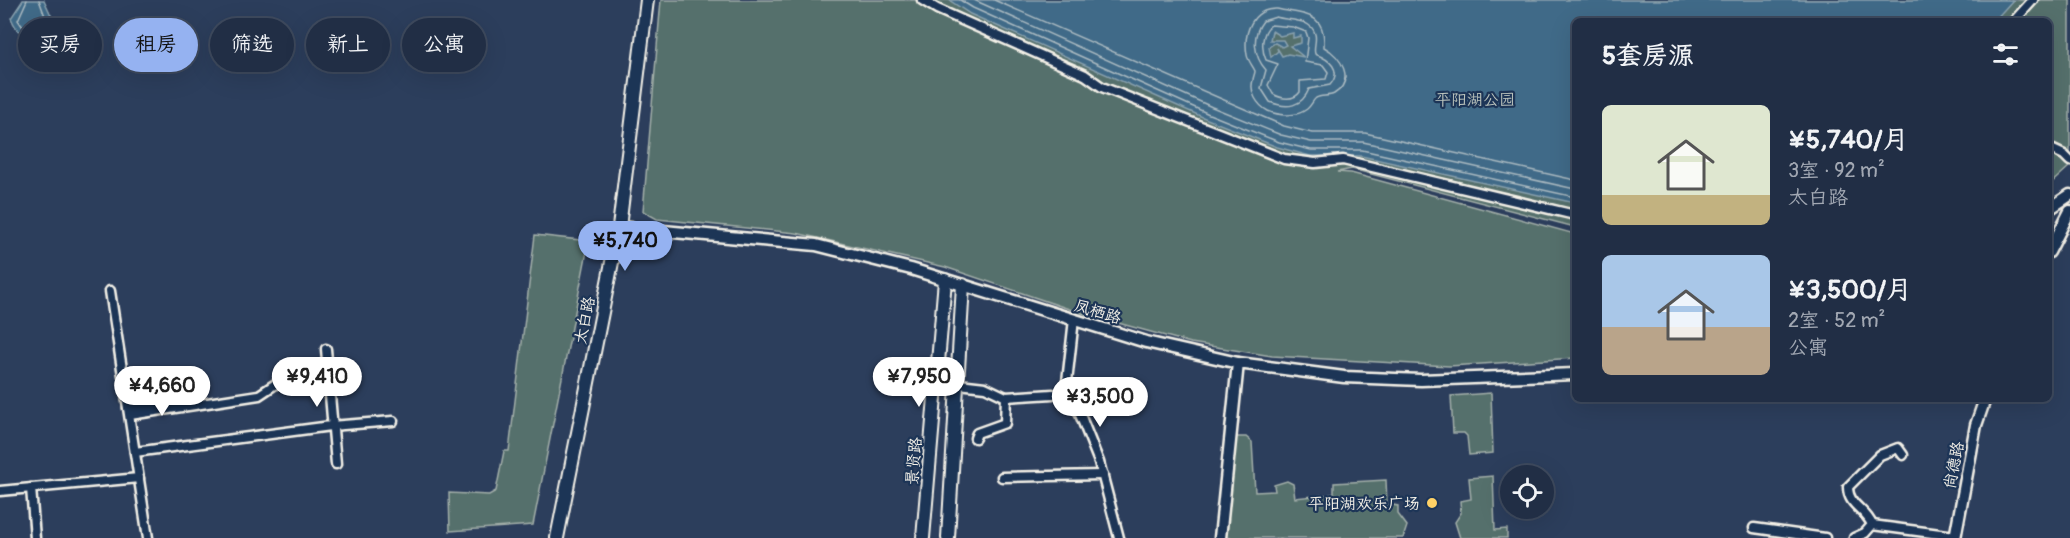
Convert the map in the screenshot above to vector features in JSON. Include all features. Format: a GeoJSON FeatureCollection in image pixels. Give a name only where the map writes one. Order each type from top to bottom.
{"type":"FeatureCollection","features":[{"type":"Feature","properties":{"kind":"main road","name":"太白路"},"geometry":{"type":"LineString","coordinates":[[557,538],[619,226],[647,0]]}},
{"type":"Feature","properties":{"kind":"main road","name":"景贤路"},"geometry":{"type":"LineString","coordinates":[[923,538],[945,280]]}},
{"type":"Feature","properties":{"kind":"main road"},"geometry":{"type":"LineString","coordinates":[[948,538],[959,384],[963,285]]}},
{"type":"Feature","properties":{"kind":"street"},"geometry":{"type":"LineString","coordinates":[[922,0],[937,9],[1085,75],[1102,87],[1284,159],[1315,163],[1343,160],[1572,214]]}},
{"type":"Feature","properties":{"kind":"street"},"geometry":{"type":"LineString","coordinates":[[2017,18],[2033,0]]}},
{"type":"Feature","properties":{"kind":"street"},"geometry":{"type":"LineString","coordinates":[[2052,149],[2070,161]]}},
{"type":"Feature","properties":{"kind":"street"},"geometry":{"type":"LineString","coordinates":[[2052,207],[2070,195]]}},
{"type":"Feature","properties":{"kind":"street"},"geometry":{"type":"LineString","coordinates":[[2052,246],[2070,211]]}},
{"type":"Feature","properties":{"kind":"street","name":"凤栖路"},"geometry":{"type":"LineString","coordinates":[[619,226],[816,245],[963,285],[1167,347],[1238,363],[1344,377],[1421,380],[1572,374]]}},
{"type":"Feature","properties":{"kind":"street"},"geometry":{"type":"LineString","coordinates":[[110,291],[148,538]]}},
{"type":"Feature","properties":{"kind":"street"},"geometry":{"type":"LineString","coordinates":[[1074,319],[1067,382],[1103,475],[1119,538]]}},
{"type":"Feature","properties":{"kind":"street"},"geometry":{"type":"LineString","coordinates":[[326,349],[336,464]]}},
{"type":"Feature","properties":{"kind":"street"},"geometry":{"type":"LineString","coordinates":[[1220,538],[1238,363]]}},
{"type":"Feature","properties":{"kind":"street"},"geometry":{"type":"LineString","coordinates":[[129,412],[258,396],[277,383],[345,368]]}},
{"type":"Feature","properties":{"kind":"street"},"geometry":{"type":"LineString","coordinates":[[959,384],[985,387],[1006,397],[1053,394]]}},
{"type":"Feature","properties":{"kind":"street"},"geometry":{"type":"LineString","coordinates":[[975,438],[977,433],[1005,423],[1006,397]]}},
{"type":"Feature","properties":{"kind":"street"},"geometry":{"type":"LineString","coordinates":[[129,412],[193,399]]}},
{"type":"Feature","properties":{"kind":"street","name":"尚德路"},"geometry":{"type":"LineString","coordinates":[[1955,537],[1976,425],[1984,402]]}},
{"type":"Feature","properties":{"kind":"street"},"geometry":{"type":"LineString","coordinates":[[135,452],[331,426],[393,421]]}},
{"type":"Feature","properties":{"kind":"street"},"geometry":{"type":"LineString","coordinates":[[1872,525],[1869,516],[1851,501],[1848,488],[1880,455],[1898,448],[1903,455]]}},
{"type":"Feature","properties":{"kind":"street"},"geometry":{"type":"LineString","coordinates":[[1002,477],[1103,475]]}},
{"type":"Feature","properties":{"kind":"street"},"geometry":{"type":"LineString","coordinates":[[0,491],[139,478]]}},
{"type":"Feature","properties":{"kind":"street"},"geometry":{"type":"LineString","coordinates":[[31,488],[35,538]]}},
{"type":"Feature","properties":{"kind":"street"},"geometry":{"type":"LineString","coordinates":[[1872,525],[1955,537]]}},
{"type":"Feature","properties":{"kind":"street"},"geometry":{"type":"LineString","coordinates":[[1854,538],[1864,533],[1872,525]]}},
{"type":"Feature","properties":{"kind":"street"},"geometry":{"type":"LineString","coordinates":[[1754,528],[1825,538]]}},
{"type":"Feature","properties":{"kind":"green space"},"geometry":{"type":"Polygon","coordinates":[[[661,0],[2070,0],[2070,166],[2052,182],[2052,18],[1572,18],[1572,226],[1352,169],[1337,172],[1351,173],[1572,233],[1572,358],[1449,366],[1272,356],[1191,343],[1078,312],[945,267],[796,233],[657,219],[643,211],[661,0]]]}},
{"type":"Feature","properties":{"kind":"green space"},"geometry":{"type":"Polygon","coordinates":[[[535,235],[589,241],[533,525],[450,531],[449,493],[489,495],[496,491],[504,451],[509,451],[535,235]]]}},
{"type":"Feature","properties":{"kind":"green space"},"geometry":{"type":"Polygon","coordinates":[[[1491,393],[1493,453],[1469,455],[1467,436],[1464,433],[1453,433],[1451,396],[1491,393]]]}},
{"type":"Feature","properties":{"kind":"green space"},"geometry":{"type":"Polygon","coordinates":[[[1236,437],[1246,437],[1252,442],[1255,492],[1275,491],[1274,485],[1287,481],[1293,484],[1295,498],[1334,494],[1334,483],[1386,480],[1387,504],[1398,506],[1398,514],[1407,526],[1403,538],[1225,538],[1236,437]]]}},
{"type":"Feature","properties":{"kind":"green space"},"geometry":{"type":"Polygon","coordinates":[[[1493,476],[1495,530],[1507,529],[1507,538],[1460,538],[1455,522],[1461,513],[1460,501],[1471,499],[1469,478],[1493,476]]]}},
{"type":"Feature","properties":{"kind":"water"},"geometry":{"type":"Polygon","coordinates":[[[23,0],[44,0],[52,18],[18,18],[18,30],[11,18],[23,0]]]}},
{"type":"Feature","properties":{"kind":"water","name":"平阳湖公园"},"geometry":{"type":"Polygon","coordinates":[[[949,0],[2013,0],[1997,18],[1572,18],[1572,202],[1361,156],[1310,156],[1277,147],[1207,119],[970,14],[949,0]],[[1272,31],[1270,40],[1283,40],[1286,45],[1282,47],[1275,43],[1269,47],[1271,57],[1278,51],[1277,48],[1282,56],[1288,54],[1304,57],[1290,46],[1301,43],[1301,36],[1293,38],[1293,33],[1280,36],[1272,31]]]}},
{"type":"Feature","properties":{"kind":"place","name":"平阳湖欢乐广场"},"geometry":{"type":"Point","coordinates":[1432,503]}}]}
